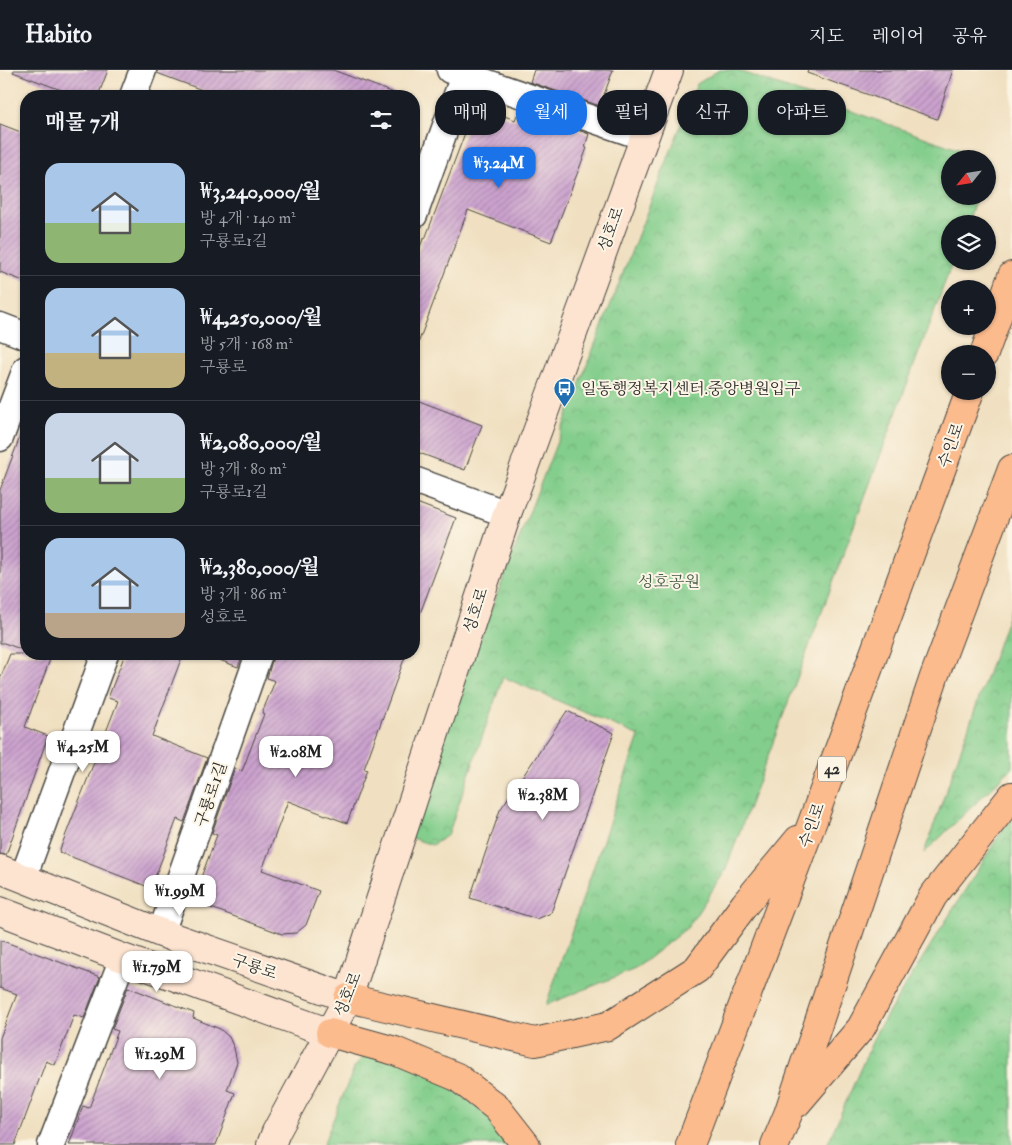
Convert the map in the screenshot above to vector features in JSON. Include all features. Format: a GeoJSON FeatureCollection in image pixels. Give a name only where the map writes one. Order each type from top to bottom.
{"type":"FeatureCollection","features":[{"type":"Feature","properties":{"kind":"highway"},"geometry":{"type":"LineString","coordinates":[[987,345],[1012,276]]}},
{"type":"Feature","properties":{"kind":"highway","name":"수인로"},"geometry":{"type":"LineString","coordinates":[[690,1145],[812,823],[967,400]]}},
{"type":"Feature","properties":{"kind":"highway"},"geometry":{"type":"LineString","coordinates":[[775,1145],[788,1114],[934,677],[1012,469]]}},
{"type":"Feature","properties":{"kind":"highway"},"geometry":{"type":"LineString","coordinates":[[788,1114],[861,1028],[933,896],[1012,796]]}},
{"type":"Feature","properties":{"kind":"highway"},"geometry":{"type":"LineString","coordinates":[[348,998],[535,1042],[608,1026],[697,969],[745,904],[812,823]]}},
{"type":"Feature","properties":{"kind":"highway"},"geometry":{"type":"LineString","coordinates":[[330,1033],[395,1051],[457,1078],[497,1108],[526,1145]]}},
{"type":"Feature","properties":{"kind":"street"},"geometry":{"type":"LineString","coordinates":[[135,90],[143,70]]}},
{"type":"Feature","properties":{"kind":"street","name":"성호로"},"geometry":{"type":"LineString","coordinates":[[271,1145],[276,1132],[348,998],[507,514],[669,70]]}},
{"type":"Feature","properties":{"kind":"street"},"geometry":{"type":"LineString","coordinates":[[420,196],[460,72],[644,137]]}},
{"type":"Feature","properties":{"kind":"street"},"geometry":{"type":"LineString","coordinates":[[0,326],[20,334]]}},
{"type":"Feature","properties":{"kind":"street"},"geometry":{"type":"LineString","coordinates":[[0,438],[20,385]]}},
{"type":"Feature","properties":{"kind":"street"},"geometry":{"type":"LineString","coordinates":[[420,482],[507,514]]}},
{"type":"Feature","properties":{"kind":"street","name":"구룡로"},"geometry":{"type":"LineString","coordinates":[[102,660],[11,874],[161,934],[348,998]]}},
{"type":"Feature","properties":{"kind":"street","name":"구룡로1길"},"geometry":{"type":"LineString","coordinates":[[161,934],[257,660]]}},
{"type":"Feature","properties":{"kind":"street"},"geometry":{"type":"LineString","coordinates":[[0,911],[330,1033]]}},
{"type":"Feature","properties":{"kind":"street"},"geometry":{"type":"LineString","coordinates":[[51,1145],[123,958]]}},
{"type":"Feature","properties":{"kind":"green space","name":"성호공원"},"geometry":{"type":"Polygon","coordinates":[[[719,70],[736,70],[792,90],[758,90],[758,135],[846,135],[846,109],[960,150],[941,150],[941,205],[974,205],[970,215],[941,215],[941,270],[950,270],[946,280],[941,280],[941,293],[725,871],[688,927],[635,969],[546,1005],[639,736],[503,677],[448,835],[432,845],[403,835],[677,135],[748,135],[748,90],[695,90],[697,84],[719,70]]]}},
{"type":"Feature","properties":{"kind":"green space"},"geometry":{"type":"Polygon","coordinates":[[[1012,605],[1012,768],[924,853],[1012,605]]]}},
{"type":"Feature","properties":{"kind":"green space"},"geometry":{"type":"Polygon","coordinates":[[[1012,815],[1012,1145],[827,1145],[877,1031],[1012,815]]]}},
{"type":"Feature","properties":{"kind":"green space"},"geometry":{"type":"Polygon","coordinates":[[[371,1048],[426,1067],[489,1116],[514,1145],[323,1145],[354,1068],[371,1048]]]}},
{"type":"Feature","properties":{"kind":"building"},"geometry":{"type":"Polygon","coordinates":[[[14,70],[108,70],[100,90],[61,90],[13,72],[14,70]]]}},
{"type":"Feature","properties":{"kind":"building"},"geometry":{"type":"Polygon","coordinates":[[[158,70],[333,70],[386,90],[202,90],[157,73],[158,70]]]}},
{"type":"Feature","properties":{"kind":"building"},"geometry":{"type":"Polygon","coordinates":[[[534,70],[613,70],[606,90],[597,90],[597,105],[587,102],[587,90],[553,90],[530,82],[534,70]]]}},
{"type":"Feature","properties":{"kind":"building"},"geometry":{"type":"Polygon","coordinates":[[[808,70],[953,70],[937,119],[807,73],[808,70]]]}},
{"type":"Feature","properties":{"kind":"building"},"geometry":{"type":"Polygon","coordinates":[[[506,117],[515,120],[516,118],[516,135],[589,134],[585,147],[587,148],[551,242],[468,210],[420,338],[420,247],[423,239],[425,239],[464,135],[506,135],[506,117]]]}},
{"type":"Feature","properties":{"kind":"building"},"geometry":{"type":"Polygon","coordinates":[[[0,124],[20,132],[20,280],[0,272],[0,124]]]}},
{"type":"Feature","properties":{"kind":"building"},"geometry":{"type":"Polygon","coordinates":[[[420,401],[482,425],[465,470],[420,453],[420,401]]]}},
{"type":"Feature","properties":{"kind":"building"},"geometry":{"type":"Polygon","coordinates":[[[20,437],[20,649],[0,643],[0,490],[20,437]]]}},
{"type":"Feature","properties":{"kind":"building"},"geometry":{"type":"Polygon","coordinates":[[[420,504],[456,518],[420,613],[420,504]]]}},
{"type":"Feature","properties":{"kind":"building"},"geometry":{"type":"Polygon","coordinates":[[[10,654],[20,654],[20,660],[50,660],[25,727],[48,736],[6,855],[0,854],[0,679],[10,654]]]}},
{"type":"Feature","properties":{"kind":"building"},"geometry":{"type":"Polygon","coordinates":[[[123,660],[181,660],[152,736],[207,758],[184,822],[177,819],[151,888],[59,852],[118,701],[108,698],[123,660]]]}},
{"type":"Feature","properties":{"kind":"building"},"geometry":{"type":"Polygon","coordinates":[[[220,660],[241,660],[238,667],[220,660]]]}},
{"type":"Feature","properties":{"kind":"building"},"geometry":{"type":"Polygon","coordinates":[[[272,660],[404,660],[364,769],[367,770],[347,823],[288,801],[262,870],[319,891],[306,925],[296,933],[282,934],[192,901],[217,835],[212,833],[235,768],[242,771],[264,714],[262,713],[275,681],[267,678],[272,660]]]}},
{"type":"Feature","properties":{"kind":"building"},"geometry":{"type":"Polygon","coordinates":[[[567,711],[614,733],[551,913],[537,919],[470,898],[500,810],[567,711]]]}},
{"type":"Feature","properties":{"kind":"building"},"geometry":{"type":"Polygon","coordinates":[[[0,940],[100,977],[84,1018],[74,1015],[55,1065],[46,1061],[15,1145],[0,1145],[0,1038],[17,994],[0,988],[0,940]]]}},
{"type":"Feature","properties":{"kind":"building"},"geometry":{"type":"Polygon","coordinates":[[[128,987],[194,1013],[193,1018],[220,1029],[229,1037],[237,1062],[227,1090],[235,1093],[216,1145],[69,1145],[83,1106],[89,1108],[118,1031],[112,1029],[128,987]]]}},
{"type":"Feature","properties":{"kind":"place","name":"일동행정복지센터.중앙병원입구"},"geometry":{"type":"Point","coordinates":[565,407]}}]}
